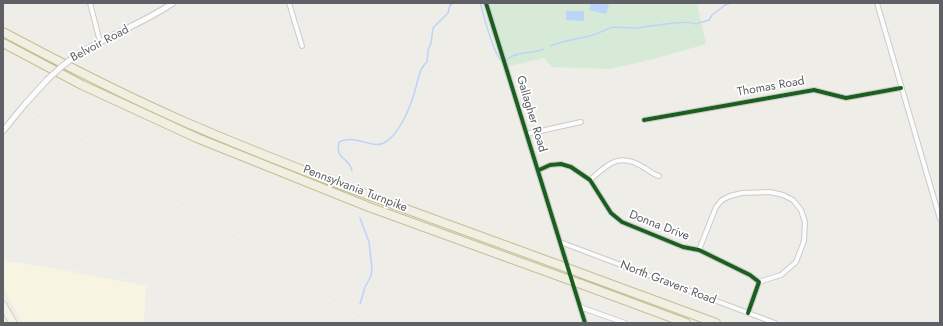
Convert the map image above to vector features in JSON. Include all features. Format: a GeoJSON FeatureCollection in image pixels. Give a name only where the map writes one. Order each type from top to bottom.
{"type":"FeatureCollection","features":[{"type":"Feature","properties":{"kind":"highway","name":"Pennsylvania Turnpike"},"geometry":{"type":"LineString","coordinates":[[3,32],[116,90],[204,130],[292,165],[716,323]]}},
{"type":"Feature","properties":{"kind":"highway","name":"Pennsylvania Turnpike"},"geometry":{"type":"LineString","coordinates":[[3,43],[82,85],[197,138],[369,207],[686,323]]}},
{"type":"Feature","properties":{"kind":"main road"},"geometry":{"type":"LineString","coordinates":[[3,305],[13,323]]}},
{"type":"Feature","properties":{"kind":"street"},"geometry":{"type":"LineString","coordinates":[[90,3],[100,42]]}},
{"type":"Feature","properties":{"kind":"street","name":"Belvoir Road"},"geometry":{"type":"LineString","coordinates":[[3,131],[47,80],[74,57],[100,42],[144,21],[173,3]]}},
{"type":"Feature","properties":{"kind":"street"},"geometry":{"type":"LineString","coordinates":[[289,3],[302,46]]}},
{"type":"Feature","properties":{"kind":"street","name":"Gallagher Road"},"geometry":{"type":"LineString","coordinates":[[486,3],[585,323]]}},
{"type":"Feature","properties":{"kind":"street"},"geometry":{"type":"LineString","coordinates":[[877,3],[940,219]]}},
{"type":"Feature","properties":{"kind":"street","name":"Thomas Road"},"geometry":{"type":"LineString","coordinates":[[644,120],[814,90],[846,98],[902,88]]}},
{"type":"Feature","properties":{"kind":"street"},"geometry":{"type":"LineString","coordinates":[[527,134],[581,122]]}},
{"type":"Feature","properties":{"kind":"street"},"geometry":{"type":"LineString","coordinates":[[590,180],[608,164],[622,159],[634,162],[652,174],[659,176]]}},
{"type":"Feature","properties":{"kind":"street","name":"Donna Drive"},"geometry":{"type":"LineString","coordinates":[[538,170],[550,165],[561,164],[571,167],[590,180],[611,213],[622,222],[683,247],[699,250],[750,275],[759,282]]}},
{"type":"Feature","properties":{"kind":"street"},"geometry":{"type":"LineString","coordinates":[[699,250],[716,207],[722,200],[730,196],[742,193],[770,192],[783,195],[793,200],[801,210],[805,222],[804,241],[796,262],[781,275],[759,282],[748,313]]}},
{"type":"Feature","properties":{"kind":"street","name":"North Gravers Road"},"geometry":{"type":"LineString","coordinates":[[560,242],[775,323]]}},
{"type":"Feature","properties":{"kind":"street"},"geometry":{"type":"LineString","coordinates":[[580,307],[625,323]]}},
{"type":"Feature","properties":{"kind":"shaded area"},"geometry":{"type":"Polygon","coordinates":[[[3,261],[33,265],[146,286],[144,323],[23,323],[3,288],[3,261]]]}},
{"type":"Feature","properties":{"kind":"green space"},"geometry":{"type":"Polygon","coordinates":[[[486,3],[697,3],[706,44],[610,69],[552,67],[544,58],[506,67],[486,3]]]}},
{"type":"Feature","properties":{"kind":"water"},"geometry":{"type":"Polygon","coordinates":[[[591,3],[609,5],[606,14],[589,10],[591,3]]]}},
{"type":"Feature","properties":{"kind":"water"},"geometry":{"type":"Polygon","coordinates":[[[566,11],[584,11],[584,21],[566,20],[566,11]]]}},
{"type":"Feature","properties":{"kind":"waterway"},"geometry":{"type":"LineString","coordinates":[[352,171],[348,163],[339,153],[339,142],[346,140],[358,140],[379,144],[390,139],[395,133],[408,110],[420,73],[427,62],[433,28],[448,13],[450,5],[454,3]]}},
{"type":"Feature","properties":{"kind":"waterway"},"geometry":{"type":"LineString","coordinates":[[480,3],[492,42],[501,60]]}},
{"type":"Feature","properties":{"kind":"waterway"},"geometry":{"type":"LineString","coordinates":[[551,46],[593,35],[614,27],[636,28],[684,22],[696,24],[709,20],[712,15],[725,5],[731,3]]}},
{"type":"Feature","properties":{"kind":"waterway"},"geometry":{"type":"LineString","coordinates":[[507,59],[511,56],[544,49]]}},
{"type":"Feature","properties":{"kind":"waterway"},"geometry":{"type":"LineString","coordinates":[[360,218],[369,242],[372,268],[371,276],[365,287],[360,304]]}},
{"type":"Feature","properties":{"kind":"railway"},"geometry":{"type":"LineString","coordinates":[[3,94],[112,159],[370,323]]}},
{"type":"Feature","properties":{"kind":"railway"},"geometry":{"type":"LineString","coordinates":[[3,247],[83,266],[196,285],[253,297],[309,312],[337,323]]}},
{"type":"Feature","properties":{"kind":"railway"},"geometry":{"type":"LineString","coordinates":[[103,262],[231,277],[316,304],[360,323]]}},
{"type":"Feature","properties":{"kind":"cycle path"},"geometry":{"type":"LineString","coordinates":[[486,3],[585,323]]}},
{"type":"Feature","properties":{"kind":"cycle path"},"geometry":{"type":"LineString","coordinates":[[644,120],[814,90],[846,98],[901,88]]}},
{"type":"Feature","properties":{"kind":"cycle path"},"geometry":{"type":"LineString","coordinates":[[539,170],[550,165],[561,164],[571,167],[590,180],[611,213],[622,222],[683,247],[699,250],[750,275],[759,282],[748,313]]}}]}
